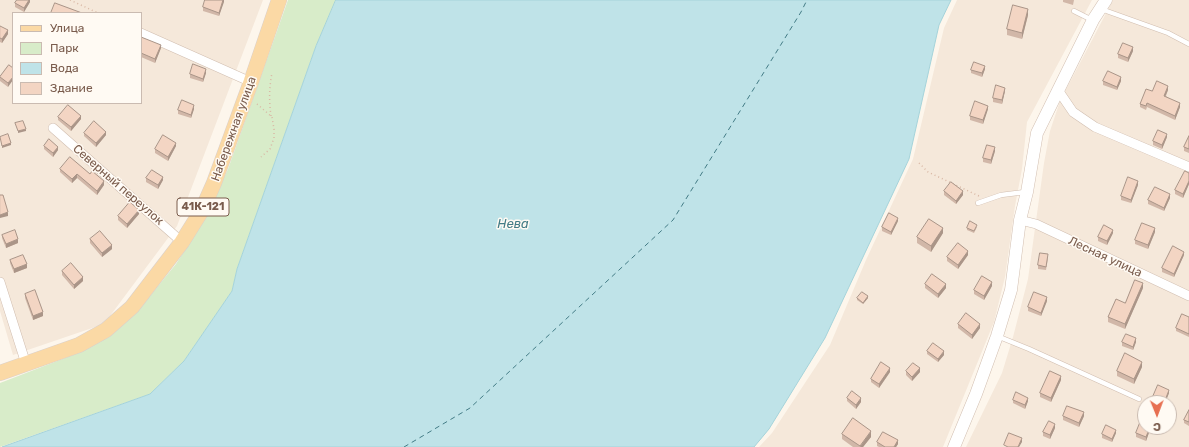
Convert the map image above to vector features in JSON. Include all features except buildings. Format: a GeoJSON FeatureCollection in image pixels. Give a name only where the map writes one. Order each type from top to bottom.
{"type":"FeatureCollection","features":[{"type":"Feature","properties":{"kind":"main road","name":"Набережная улица"},"geometry":{"type":"LineString","coordinates":[[26,364],[79,345],[111,326],[132,307],[182,242],[202,210],[214,183],[279,0]]}},
{"type":"Feature","properties":{"kind":"main road","name":"41К-121"},"geometry":{"type":"LineString","coordinates":[[0,372],[26,364]]}},
{"type":"Feature","properties":{"kind":"street"},"geometry":{"type":"LineString","coordinates":[[957,446],[997,336],[1011,290],[1020,220],[1027,192],[1037,132],[1093,20],[1104,5]]}},
{"type":"Feature","properties":{"kind":"street"},"geometry":{"type":"LineString","coordinates":[[142,32],[251,82]]}},
{"type":"Feature","properties":{"kind":"street"},"geometry":{"type":"LineString","coordinates":[[1058,90],[1073,112],[1095,127],[1189,168]]}},
{"type":"Feature","properties":{"kind":"street","name":"Северный переулок"},"geometry":{"type":"LineString","coordinates":[[53,128],[182,242]]}},
{"type":"Feature","properties":{"kind":"street","name":"Лесная улица"},"geometry":{"type":"LineString","coordinates":[[1020,220],[1036,224],[1189,296]]}},
{"type":"Feature","properties":{"kind":"street"},"geometry":{"type":"LineString","coordinates":[[0,282],[2,298],[26,364]]}},
{"type":"Feature","properties":{"kind":"lane"},"geometry":{"type":"LineString","coordinates":[[1104,5],[1168,33],[1189,44]]}},
{"type":"Feature","properties":{"kind":"lane"},"geometry":{"type":"LineString","coordinates":[[1074,11],[1093,20]]}},
{"type":"Feature","properties":{"kind":"lane"},"geometry":{"type":"LineString","coordinates":[[978,203],[1001,195],[1027,192]]}},
{"type":"Feature","properties":{"kind":"lane"},"geometry":{"type":"LineString","coordinates":[[997,336],[1030,349],[1137,398]]}},
{"type":"Feature","properties":{"kind":"path"},"geometry":{"type":"LineString","coordinates":[[70,0],[96,12]]}},
{"type":"Feature","properties":{"kind":"path"},"geometry":{"type":"LineString","coordinates":[[262,157],[270,149],[274,138],[274,129],[269,102],[272,73]]}},
{"type":"Feature","properties":{"kind":"path"},"geometry":{"type":"LineString","coordinates":[[257,104],[272,117]]}},
{"type":"Feature","properties":{"kind":"path"},"geometry":{"type":"LineString","coordinates":[[918,163],[928,172],[988,200]]}},
{"type":"Feature","properties":{"kind":"shaded area"},"geometry":{"type":"Polygon","coordinates":[[[0,0],[263,0],[177,226],[104,324],[13,355],[0,311],[0,0]]]}},
{"type":"Feature","properties":{"kind":"shaded area"},"geometry":{"type":"Polygon","coordinates":[[[957,0],[1092,0],[1027,122],[1022,169],[1005,277],[994,322],[943,447],[759,447],[772,433],[830,345],[866,260],[913,159],[944,28],[957,0]]]}},
{"type":"Feature","properties":{"kind":"shaded area"},"geometry":{"type":"Polygon","coordinates":[[[1113,0],[1189,0],[1189,447],[966,447],[1002,373],[1013,337],[1028,279],[1044,163],[1050,131],[1060,101],[1113,0]]]}},
{"type":"Feature","properties":{"kind":"green space"},"geometry":{"type":"Polygon","coordinates":[[[288,0],[336,0],[316,46],[237,269],[232,291],[184,361],[150,394],[0,447],[0,383],[78,353],[145,302],[176,264],[202,223],[228,169],[288,0]]]}},
{"type":"Feature","properties":{"kind":"water","name":"Нева"},"geometry":{"type":"Polygon","coordinates":[[[336,0],[951,0],[939,25],[909,159],[825,338],[769,429],[754,447],[2,447],[150,394],[184,361],[232,291],[237,269],[316,46],[336,0]]]}},
{"type":"Feature","properties":{"kind":"ferry route"},"geometry":{"type":"LineString","coordinates":[[404,447],[470,408],[673,220],[807,0]]}}]}
